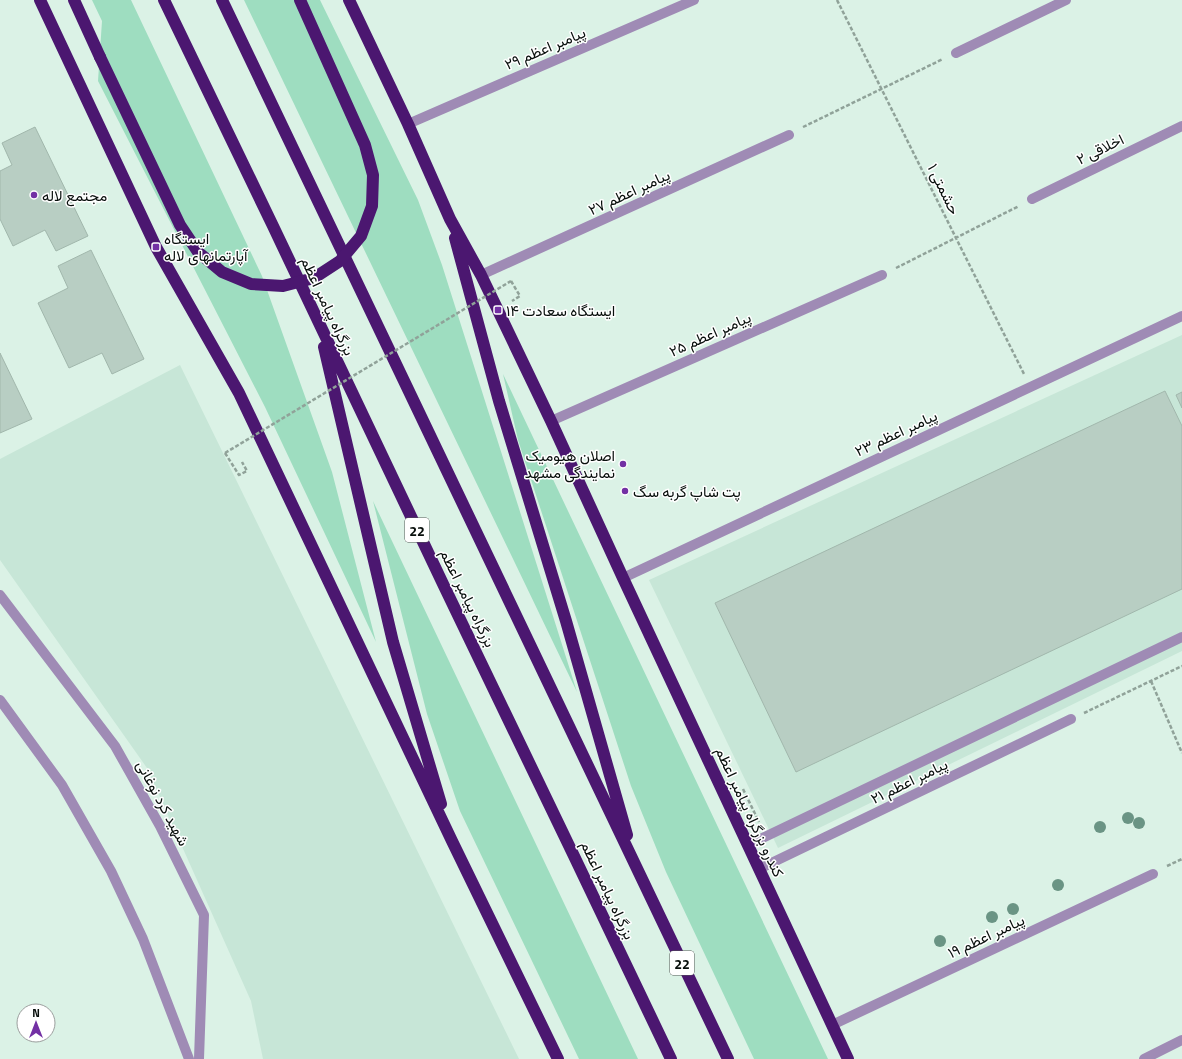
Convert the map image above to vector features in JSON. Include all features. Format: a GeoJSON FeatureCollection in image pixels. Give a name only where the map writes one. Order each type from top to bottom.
{"type":"FeatureCollection","features":[{"type":"Feature","properties":{"kind":"highway"},"geometry":{"type":"LineString","coordinates":[[40,0],[156,247],[239,393],[452,841],[558,1059]]}},
{"type":"Feature","properties":{"kind":"highway"},"geometry":{"type":"LineString","coordinates":[[74,0],[180,225],[198,252],[222,272],[252,284],[283,286],[314,278],[340,261],[360,236],[372,206],[373,175],[365,145],[300,0]]}},
{"type":"Feature","properties":{"kind":"highway","name":"بزرگراه پیامبر اعظم"},"geometry":{"type":"LineString","coordinates":[[164,0],[671,1059]]}},
{"type":"Feature","properties":{"kind":"highway","name":"22"},"geometry":{"type":"LineString","coordinates":[[222,0],[728,1059]]}},
{"type":"Feature","properties":{"kind":"highway"},"geometry":{"type":"LineString","coordinates":[[349,0],[408,124],[450,219],[499,401],[566,621],[636,868]]}},
{"type":"Feature","properties":{"kind":"highway","name":"کندرو بزرگراه پیامبر اعظم"},"geometry":{"type":"LineString","coordinates":[[450,219],[481,275],[551,420],[623,578],[848,1059]]}},
{"type":"Feature","properties":{"kind":"highway"},"geometry":{"type":"LineString","coordinates":[[319,324],[393,642],[452,841]]}},
{"type":"Feature","properties":{"kind":"street","name":"پیامبر اعظم ۲۹"},"geometry":{"type":"LineString","coordinates":[[408,124],[694,0]]}},
{"type":"Feature","properties":{"kind":"street"},"geometry":{"type":"LineString","coordinates":[[956,53],[1066,0]]}},
{"type":"Feature","properties":{"kind":"street","name":"اخلاقی ۲"},"geometry":{"type":"LineString","coordinates":[[1032,199],[1182,126]]}},
{"type":"Feature","properties":{"kind":"street","name":"پیامبر اعظم ۲۷"},"geometry":{"type":"LineString","coordinates":[[481,275],[789,135]]}},
{"type":"Feature","properties":{"kind":"street","name":"پیامبر اعظم ۲۵"},"geometry":{"type":"LineString","coordinates":[[551,420],[882,275]]}},
{"type":"Feature","properties":{"kind":"street","name":"پیامبر اعظم ۲۳"},"geometry":{"type":"LineString","coordinates":[[623,578],[1182,316]]}},
{"type":"Feature","properties":{"kind":"street","name":"شهید کرد نوغانی"},"geometry":{"type":"LineString","coordinates":[[0,595],[115,746],[160,826],[204,915],[200,1059]]}},
{"type":"Feature","properties":{"kind":"street"},"geometry":{"type":"LineString","coordinates":[[748,845],[1182,637]]}},
{"type":"Feature","properties":{"kind":"street"},"geometry":{"type":"LineString","coordinates":[[0,700],[62,785],[111,871],[143,939],[189,1059]]}},
{"type":"Feature","properties":{"kind":"street","name":"پیامبر اعظم ۲۱"},"geometry":{"type":"LineString","coordinates":[[759,869],[1071,719]]}},
{"type":"Feature","properties":{"kind":"street","name":"پیامبر اعظم ۱۹"},"geometry":{"type":"LineString","coordinates":[[832,1025],[1153,874]]}},
{"type":"Feature","properties":{"kind":"street"},"geometry":{"type":"LineString","coordinates":[[1144,1059],[1182,1040]]}},
{"type":"Feature","properties":{"kind":"path","name":"حشمتی ۱"},"geometry":{"type":"LineString","coordinates":[[837,0],[1030,387]]}},
{"type":"Feature","properties":{"kind":"path"},"geometry":{"type":"LineString","coordinates":[[789,135],[956,53]]}},
{"type":"Feature","properties":{"kind":"path"},"geometry":{"type":"LineString","coordinates":[[882,275],[1032,199]]}},
{"type":"Feature","properties":{"kind":"path"},"geometry":{"type":"LineString","coordinates":[[242,462],[247,470],[239,475],[225,453],[511,281],[520,296],[509,302]]}},
{"type":"Feature","properties":{"kind":"path"},"geometry":{"type":"LineString","coordinates":[[1071,719],[1182,666]]}},
{"type":"Feature","properties":{"kind":"path"},"geometry":{"type":"LineString","coordinates":[[1151,681],[1182,753]]}},
{"type":"Feature","properties":{"kind":"shaded area"},"geometry":{"type":"Polygon","coordinates":[[[1182,335],[1182,651],[778,848],[649,580],[1182,335]]]}},
{"type":"Feature","properties":{"kind":"shaded area"},"geometry":{"type":"Polygon","coordinates":[[[180,365],[519,1059],[263,1059],[251,1001],[147,768],[0,560],[0,459],[180,365]]]}},
{"type":"Feature","properties":{"kind":"green space"},"geometry":{"type":"Polygon","coordinates":[[[92,0],[131,0],[262,276],[332,472],[376,642],[265,407],[98,81],[102,21],[92,0]]]}},
{"type":"Feature","properties":{"kind":"green space"},"geometry":{"type":"Polygon","coordinates":[[[244,0],[320,0],[418,200],[442,265],[577,692],[244,0]]]}},
{"type":"Feature","properties":{"kind":"green space"},"geometry":{"type":"Polygon","coordinates":[[[503,374],[828,1059],[754,1059],[666,872],[631,786],[518,440],[503,374]]]}},
{"type":"Feature","properties":{"kind":"green space"},"geometry":{"type":"Polygon","coordinates":[[[373,501],[638,1059],[579,1059],[460,811],[427,714],[373,501]]]}},
{"type":"Feature","properties":{"kind":"building","name":"مجتمع لاله"},"geometry":{"type":"Polygon","coordinates":[[[35,127],[88,236],[56,251],[45,230],[13,246],[0,219],[0,171],[12,165],[2,143],[35,127]]]}},
{"type":"Feature","properties":{"kind":"building"},"geometry":{"type":"Polygon","coordinates":[[[91,250],[144,359],[112,374],[102,353],[69,368],[38,303],[68,288],[58,266],[91,250]]]}},
{"type":"Feature","properties":{"kind":"building"},"geometry":{"type":"Polygon","coordinates":[[[0,353],[32,419],[0,433],[0,353]]]}},
{"type":"Feature","properties":{"kind":"building"},"geometry":{"type":"Polygon","coordinates":[[[1165,391],[1182,426],[1182,589],[796,772],[715,603],[1165,391]]]}},
{"type":"Feature","properties":{"kind":"building"},"geometry":{"type":"Polygon","coordinates":[[[1182,392],[1182,408],[1176,395],[1182,392]]]}},
{"type":"Feature","properties":{"kind":"place","name":"مجتمع لاله"},"geometry":{"type":"Point","coordinates":[34,195]}},
{"type":"Feature","properties":{"kind":"place","name":"ایستگاه آپارتمانهای لاله"},"geometry":{"type":"Point","coordinates":[156,247]}},
{"type":"Feature","properties":{"kind":"place","name":"ایستگاه سعادت ۱۴"},"geometry":{"type":"Point","coordinates":[498,310]}},
{"type":"Feature","properties":{"kind":"place","name":"اصلان هیومیک نمایندگی مشهد"},"geometry":{"type":"Point","coordinates":[623,464]}},
{"type":"Feature","properties":{"kind":"place","name":"پت شاپ گربه سگ"},"geometry":{"type":"Point","coordinates":[625,491]}}]}
